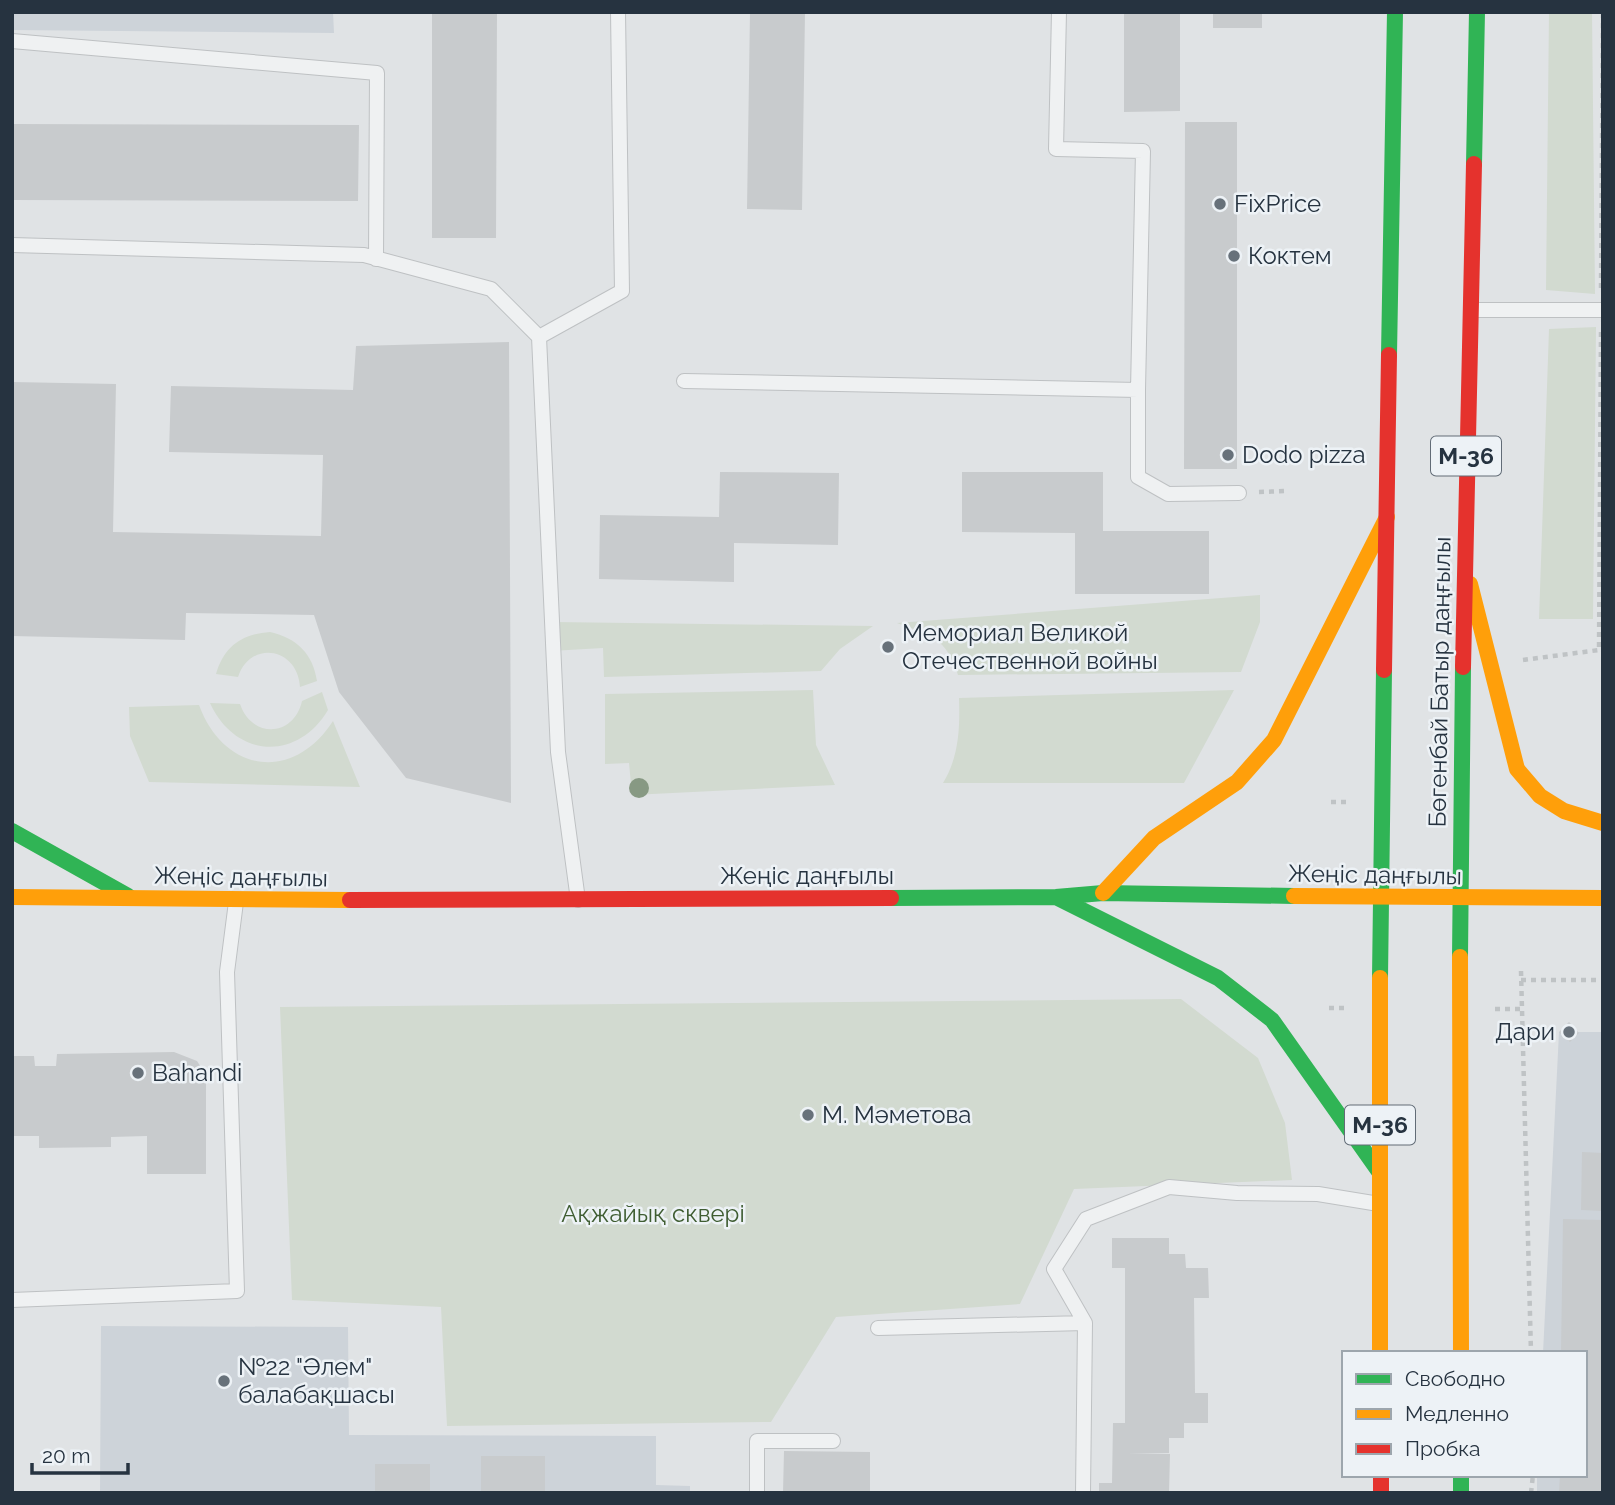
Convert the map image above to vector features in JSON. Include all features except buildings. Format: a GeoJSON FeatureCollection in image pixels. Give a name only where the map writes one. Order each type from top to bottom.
{"type":"FeatureCollection","features":[{"type":"Feature","properties":{"kind":"main road","name":"M-36"},"geometry":{"type":"LineString","coordinates":[[1380,1351],[1380,898],[1395,12]]}},
{"type":"Feature","properties":{"kind":"main road","name":"Бөгенбай Батыр даңғылы"},"geometry":{"type":"LineString","coordinates":[[1461,1351],[1460,899],[1464,560],[1477,12]]}},
{"type":"Feature","properties":{"kind":"main road"},"geometry":{"type":"LineString","coordinates":[[1103,893],[1154,838],[1237,782],[1275,740],[1387,517]]}},
{"type":"Feature","properties":{"kind":"main road"},"geometry":{"type":"LineString","coordinates":[[1464,560],[1517,769],[1540,796],[1564,811],[1603,823]]}},
{"type":"Feature","properties":{"kind":"main road"},"geometry":{"type":"LineString","coordinates":[[12,831],[132,899]]}},
{"type":"Feature","properties":{"kind":"main road","name":"Жеңіс даңғылы"},"geometry":{"type":"LineString","coordinates":[[12,897],[236,902],[1056,897],[1103,893],[1460,899],[1603,898]]}},
{"type":"Feature","properties":{"kind":"main road"},"geometry":{"type":"LineString","coordinates":[[1056,897],[1218,978],[1272,1020],[1380,1173]]}},
{"type":"Feature","properties":{"kind":"lane"},"geometry":{"type":"LineString","coordinates":[[539,337],[622,291],[618,12]]}},
{"type":"Feature","properties":{"kind":"lane"},"geometry":{"type":"LineString","coordinates":[[1059,12],[1056,149],[1143,151],[1138,477],[1168,494],[1239,493]]}},
{"type":"Feature","properties":{"kind":"lane"},"geometry":{"type":"LineString","coordinates":[[12,41],[377,73],[376,259]]}},
{"type":"Feature","properties":{"kind":"lane"},"geometry":{"type":"LineString","coordinates":[[12,245],[364,255],[491,289],[539,337],[558,752],[578,901]]}},
{"type":"Feature","properties":{"kind":"lane"},"geometry":{"type":"LineString","coordinates":[[1469,310],[1603,310]]}},
{"type":"Feature","properties":{"kind":"lane"},"geometry":{"type":"LineString","coordinates":[[684,381],[1138,390]]}},
{"type":"Feature","properties":{"kind":"lane"},"geometry":{"type":"LineString","coordinates":[[12,1300],[237,1291],[227,972],[236,902]]}},
{"type":"Feature","properties":{"kind":"lane"},"geometry":{"type":"LineString","coordinates":[[1083,1493],[1085,1324],[1054,1269],[1086,1219],[1169,1187],[1237,1194],[1318,1194],[1380,1204]]}},
{"type":"Feature","properties":{"kind":"lane"},"geometry":{"type":"LineString","coordinates":[[878,1328],[1085,1324]]}},
{"type":"Feature","properties":{"kind":"lane"},"geometry":{"type":"LineString","coordinates":[[757,1493],[757,1441],[833,1441]]}},
{"type":"Feature","properties":{"kind":"path"},"geometry":{"type":"LineString","coordinates":[[1516,661],[1599,650]]}},
{"type":"Feature","properties":{"kind":"path"},"geometry":{"type":"LineString","coordinates":[[1521,971],[1531,1351]]}},
{"type":"Feature","properties":{"kind":"path"},"geometry":{"type":"LineString","coordinates":[[1521,980],[1603,980]]}},
{"type":"Feature","properties":{"kind":"shaded area"},"geometry":{"type":"Polygon","coordinates":[[[12,12],[333,12],[334,33],[12,30],[12,12]]]}},
{"type":"Feature","properties":{"kind":"shaded area"},"geometry":{"type":"Polygon","coordinates":[[[1559,1032],[1603,1032],[1603,1493],[1537,1493],[1537,1477],[1587,1477],[1587,1351],[1543,1351],[1559,1032]]]}},
{"type":"Feature","properties":{"kind":"shaded area","name":"№22 \"Әлем\" балабақшасы"},"geometry":{"type":"Polygon","coordinates":[[[101,1326],[348,1327],[349,1435],[656,1436],[656,1485],[690,1486],[690,1493],[100,1493],[101,1326]]]}},
{"type":"Feature","properties":{"kind":"green space"},"geometry":{"type":"Polygon","coordinates":[[[1549,12],[1592,12],[1595,294],[1546,290],[1549,12]]]}},
{"type":"Feature","properties":{"kind":"green space"},"geometry":{"type":"Polygon","coordinates":[[[1596,327],[1593,619],[1539,619],[1549,329],[1596,327]]]}},
{"type":"Feature","properties":{"kind":"green space"},"geometry":{"type":"Polygon","coordinates":[[[1260,595],[1260,622],[1241,672],[958,675],[942,645],[928,635],[897,623],[1260,595]]]}},
{"type":"Feature","properties":{"kind":"green space"},"geometry":{"type":"Polygon","coordinates":[[[554,622],[873,626],[840,649],[821,671],[604,677],[603,648],[551,651],[554,622]]]}},
{"type":"Feature","properties":{"kind":"green space"},"geometry":{"type":"Polygon","coordinates":[[[270,632],[288,638],[302,649],[312,663],[317,681],[300,687],[291,664],[273,653],[253,657],[244,665],[238,677],[216,674],[224,656],[235,644],[250,636],[270,632]]]}},
{"type":"Feature","properties":{"kind":"green space"},"geometry":{"type":"Polygon","coordinates":[[[813,690],[816,745],[835,785],[632,795],[629,763],[605,764],[605,694],[813,690]]]}},
{"type":"Feature","properties":{"kind":"green space"},"geometry":{"type":"Polygon","coordinates":[[[1234,690],[1184,783],[943,783],[957,742],[959,698],[1234,690]]]}},
{"type":"Feature","properties":{"kind":"green space"},"geometry":{"type":"Polygon","coordinates":[[[322,692],[328,710],[315,727],[300,739],[267,747],[250,743],[235,735],[221,721],[210,703],[240,704],[254,723],[272,729],[291,722],[302,701],[322,692]]]}},
{"type":"Feature","properties":{"kind":"green space"},"geometry":{"type":"Polygon","coordinates":[[[199,705],[210,728],[225,745],[242,756],[260,762],[280,761],[299,754],[317,741],[333,721],[360,787],[149,782],[130,736],[129,707],[199,705]]]}},
{"type":"Feature","properties":{"kind":"green space","name":"Ақжайық сквері"},"geometry":{"type":"Polygon","coordinates":[[[1181,999],[1258,1058],[1285,1123],[1292,1180],[1074,1189],[1020,1304],[836,1317],[771,1422],[447,1426],[441,1307],[292,1300],[280,1007],[1181,999]]]}},
{"type":"Feature","properties":{"kind":"traffic: fast"},"geometry":{"type":"LineString","coordinates":[[1389,355],[1395,12]]}},
{"type":"Feature","properties":{"kind":"traffic: fast"},"geometry":{"type":"LineString","coordinates":[[1474,164],[1477,12]]}},
{"type":"Feature","properties":{"kind":"traffic: fast"},"geometry":{"type":"LineString","coordinates":[[1460,957],[1463,667]]}},
{"type":"Feature","properties":{"kind":"traffic: fast"},"geometry":{"type":"LineString","coordinates":[[1380,978],[1384,670]]}},
{"type":"Feature","properties":{"kind":"traffic: fast"},"geometry":{"type":"LineString","coordinates":[[12,831],[128,896]]}},
{"type":"Feature","properties":{"kind":"traffic: fast"},"geometry":{"type":"LineString","coordinates":[[891,898],[1056,897],[1103,893],[1294,896]]}},
{"type":"Feature","properties":{"kind":"traffic: fast"},"geometry":{"type":"LineString","coordinates":[[1056,897],[1218,978],[1272,1020],[1380,1173]]}},
{"type":"Feature","properties":{"kind":"traffic: fast"},"geometry":{"type":"LineString","coordinates":[[1461,1477],[1461,1493]]}},
{"type":"Feature","properties":{"kind":"traffic: slow"},"geometry":{"type":"LineString","coordinates":[[1103,893],[1154,838],[1237,782],[1274,740],[1387,517]]}},
{"type":"Feature","properties":{"kind":"traffic: slow"},"geometry":{"type":"LineString","coordinates":[[1470,584],[1517,769],[1540,796],[1564,811],[1603,823]]}},
{"type":"Feature","properties":{"kind":"traffic: slow"},"geometry":{"type":"LineString","coordinates":[[1294,896],[1603,898]]}},
{"type":"Feature","properties":{"kind":"traffic: slow"},"geometry":{"type":"LineString","coordinates":[[12,897],[350,900]]}},
{"type":"Feature","properties":{"kind":"traffic: slow"},"geometry":{"type":"LineString","coordinates":[[1460,957],[1461,1351]]}},
{"type":"Feature","properties":{"kind":"traffic: slow"},"geometry":{"type":"LineString","coordinates":[[1380,978],[1380,1351]]}},
{"type":"Feature","properties":{"kind":"traffic: jam"},"geometry":{"type":"LineString","coordinates":[[1463,667],[1474,164]]}},
{"type":"Feature","properties":{"kind":"traffic: jam"},"geometry":{"type":"LineString","coordinates":[[1384,670],[1389,355]]}},
{"type":"Feature","properties":{"kind":"traffic: jam"},"geometry":{"type":"LineString","coordinates":[[350,900],[891,898]]}},
{"type":"Feature","properties":{"kind":"traffic: jam"},"geometry":{"type":"LineString","coordinates":[[1381,1477],[1381,1493]]}},
{"type":"Feature","properties":{"kind":"place","name":"FixPrice"},"geometry":{"type":"Point","coordinates":[1220,204]}},
{"type":"Feature","properties":{"kind":"place","name":"Коктем"},"geometry":{"type":"Point","coordinates":[1234,256]}},
{"type":"Feature","properties":{"kind":"place","name":"Dodo pizza"},"geometry":{"type":"Point","coordinates":[1228,455]}},
{"type":"Feature","properties":{"kind":"place","name":"Мемориал Великой Отечественной войны"},"geometry":{"type":"Point","coordinates":[888,647]}},
{"type":"Feature","properties":{"kind":"place","name":"Дари"},"geometry":{"type":"Point","coordinates":[1569,1032]}},
{"type":"Feature","properties":{"kind":"place","name":"Bahandi"},"geometry":{"type":"Point","coordinates":[138,1073]}},
{"type":"Feature","properties":{"kind":"place","name":"М. Мәметова"},"geometry":{"type":"Point","coordinates":[808,1115]}},
{"type":"Feature","properties":{"kind":"place","name":"№22 \"Әлем\" балабақшасы"},"geometry":{"type":"Point","coordinates":[224,1381]}}]}
